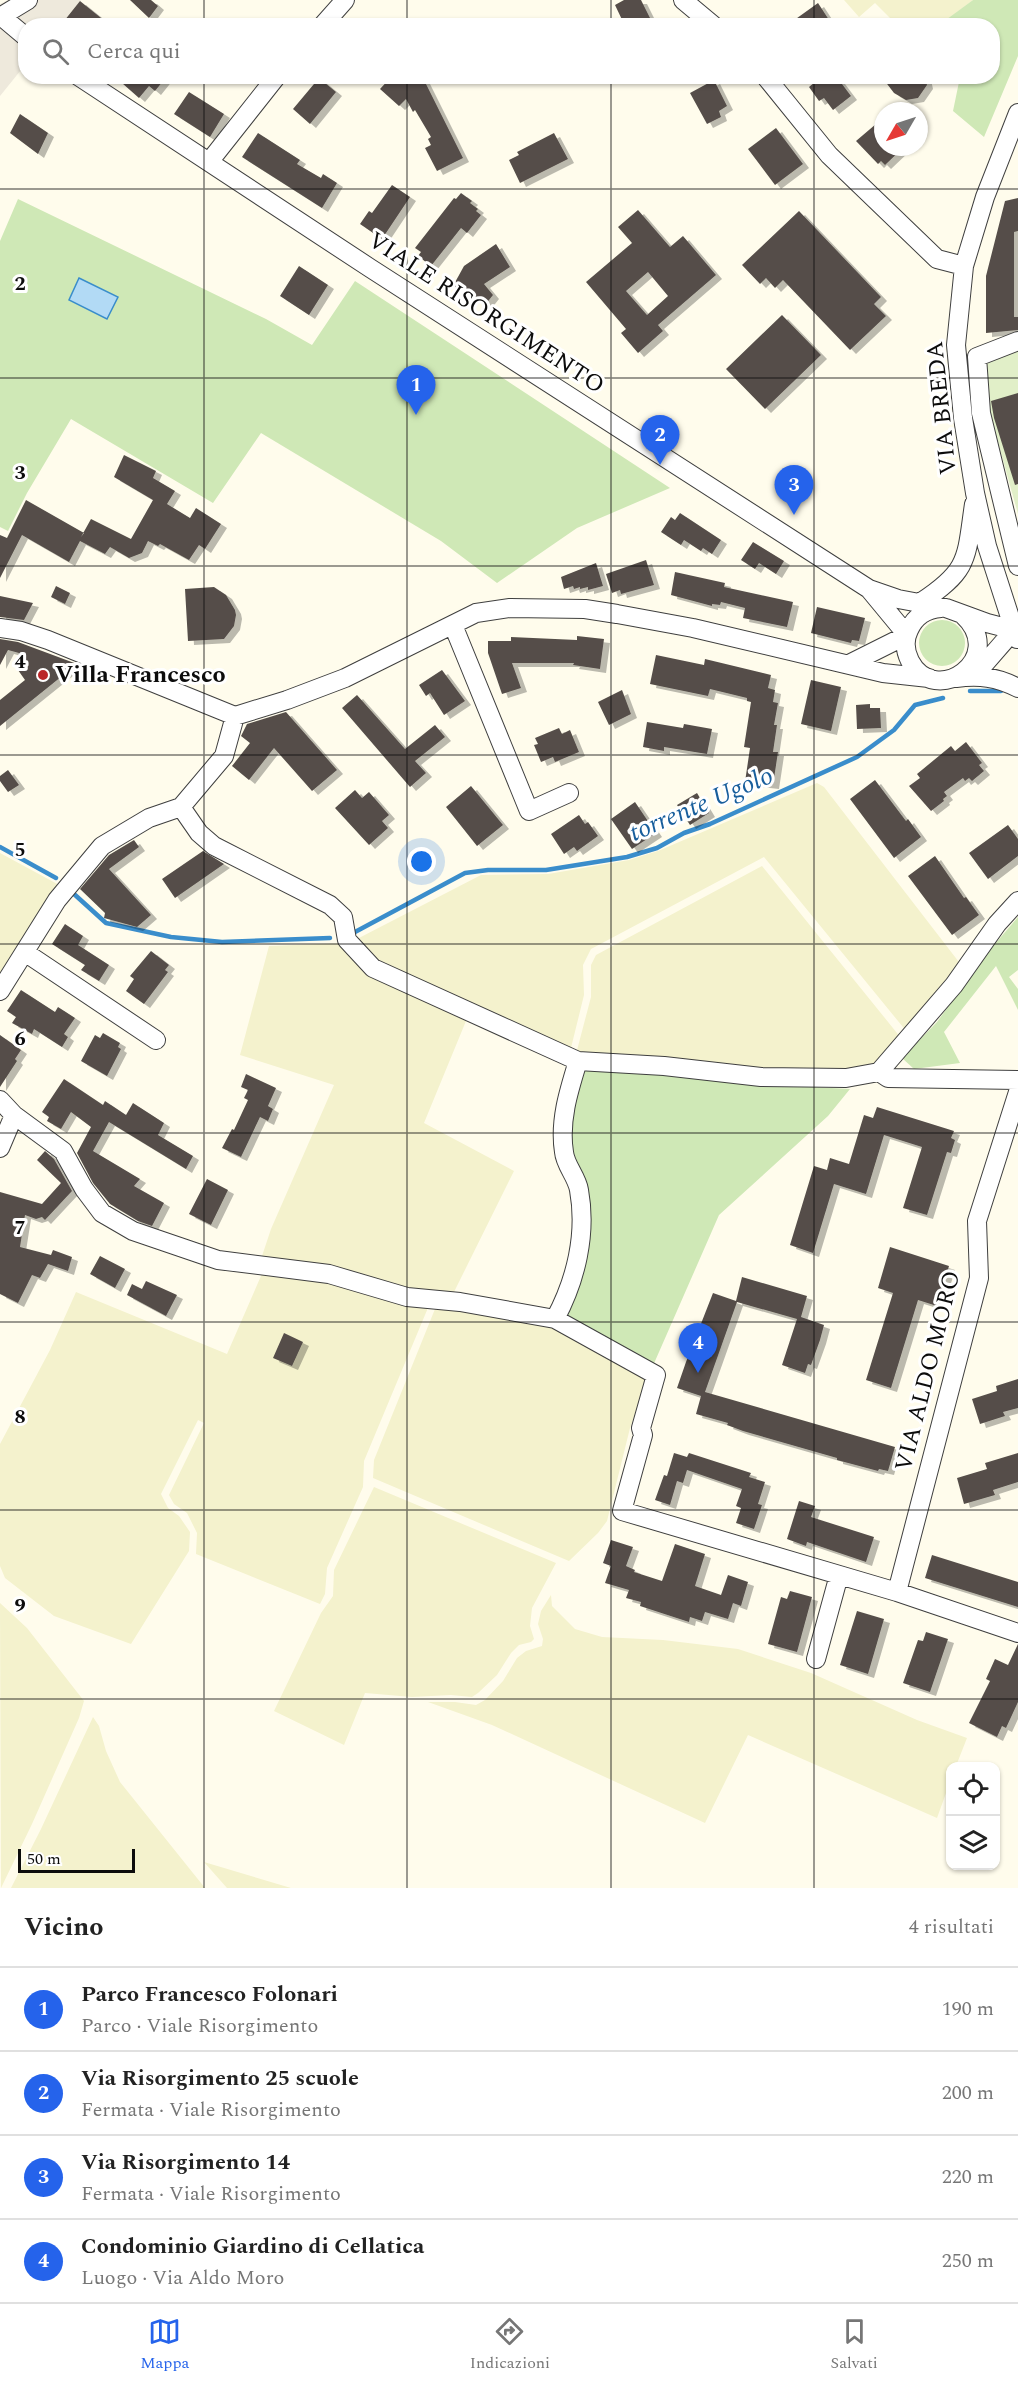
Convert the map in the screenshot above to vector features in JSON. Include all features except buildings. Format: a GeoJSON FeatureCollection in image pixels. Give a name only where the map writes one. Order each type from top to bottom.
{"type":"FeatureCollection","features":[{"type":"Feature","properties":{"kind":"street"},"geometry":{"type":"LineString","coordinates":[[18,31],[1,17],[28,0]]}},
{"type":"Feature","properties":{"kind":"street"},"geometry":{"type":"LineString","coordinates":[[329,18],[345,0]]}},
{"type":"Feature","properties":{"kind":"street"},"geometry":{"type":"LineString","coordinates":[[683,0],[704,18]]}},
{"type":"Feature","properties":{"kind":"street","name":"VIALE RISORGIMENTO"},"geometry":{"type":"LineString","coordinates":[[90,84],[869,589],[898,599],[921,602],[954,611],[1017,633]]}},
{"type":"Feature","properties":{"kind":"street"},"geometry":{"type":"LineString","coordinates":[[209,162],[272,84]]}},
{"type":"Feature","properties":{"kind":"street"},"geometry":{"type":"LineString","coordinates":[[771,84],[829,155],[936,259],[964,266]]}},
{"type":"Feature","properties":{"kind":"street","name":"VIA BREDA"},"geometry":{"type":"LineString","coordinates":[[1017,633],[987,546],[975,493],[963,418],[956,345],[964,266],[985,197],[1018,113]]}},
{"type":"Feature","properties":{"kind":"street","name":"VIA BREDA"},"geometry":{"type":"LineString","coordinates":[[1018,341],[978,357],[981,414],[1018,566]]}},
{"type":"Feature","properties":{"kind":"street"},"geometry":{"type":"LineString","coordinates":[[921,602],[954,576],[963,565],[967,552],[975,493]]}},
{"type":"Feature","properties":{"kind":"street","name":"VIALE RISORGIMENTO"},"geometry":{"type":"LineString","coordinates":[[869,589],[907,635],[908,656],[913,666],[929,678]]}},
{"type":"Feature","properties":{"kind":"street"},"geometry":{"type":"LineString","coordinates":[[0,628],[21,631],[48,640],[235,716],[287,700],[345,678],[476,613],[510,608],[585,609],[693,628],[883,673],[940,680],[974,676],[997,679],[1018,688]]}},
{"type":"Feature","properties":{"kind":"street"},"geometry":{"type":"LineString","coordinates":[[849,664],[907,635],[912,623],[921,614],[933,609],[954,611],[971,622],[978,644],[971,666],[962,674],[951,679]]}},
{"type":"Feature","properties":{"kind":"street"},"geometry":{"type":"LineString","coordinates":[[453,625],[530,811],[569,793]]}},
{"type":"Feature","properties":{"kind":"street"},"geometry":{"type":"LineString","coordinates":[[974,676],[1017,633]]}},
{"type":"Feature","properties":{"kind":"street"},"geometry":{"type":"LineString","coordinates":[[0,992],[57,900],[102,846],[149,818],[182,807],[224,756],[235,716]]}},
{"type":"Feature","properties":{"kind":"street"},"geometry":{"type":"LineString","coordinates":[[182,807],[199,833],[214,846],[330,905],[343,917],[347,940],[373,968],[578,1061],[664,1066],[761,1077],[846,1078],[879,1072],[947,994],[998,924],[1018,901]]}},
{"type":"Feature","properties":{"kind":"street"},"geometry":{"type":"LineString","coordinates":[[26,953],[156,1040]]}},
{"type":"Feature","properties":{"kind":"street"},"geometry":{"type":"LineString","coordinates":[[555,1319],[569,1293],[582,1236],[579,1188],[564,1153],[565,1104],[578,1061]]}},
{"type":"Feature","properties":{"kind":"street"},"geometry":{"type":"LineString","coordinates":[[879,1072],[882,1075],[897,1078],[1018,1080]]}},
{"type":"Feature","properties":{"kind":"street","name":"VIA ALDO MORO"},"geometry":{"type":"LineString","coordinates":[[897,1592],[979,1278],[977,1221],[1018,1092]]}},
{"type":"Feature","properties":{"kind":"street"},"geometry":{"type":"LineString","coordinates":[[0,1100],[14,1115],[63,1151],[84,1189],[102,1213],[134,1231],[219,1260],[329,1274],[407,1298],[460,1302],[555,1319],[656,1375],[641,1428],[643,1435],[615,1514],[897,1592],[1018,1633]]}},
{"type":"Feature","properties":{"kind":"street"},"geometry":{"type":"LineString","coordinates":[[0,1148],[14,1115]]}},
{"type":"Feature","properties":{"kind":"street"},"geometry":{"type":"LineString","coordinates":[[816,1659],[839,1575]]}},
{"type":"Feature","properties":{"kind":"shaded area"},"geometry":{"type":"Polygon","coordinates":[[[8,0],[81,0],[66,18],[18,18],[18,74],[0,96],[0,4],[8,0]]]}},
{"type":"Feature","properties":{"kind":"shaded area"},"geometry":{"type":"Polygon","coordinates":[[[844,0],[973,0],[949,18],[890,18],[875,3],[859,17],[844,0]]]}},
{"type":"Feature","properties":{"kind":"shaded area"},"geometry":{"type":"Polygon","coordinates":[[[817,783],[824,787],[962,966],[907,1032],[764,857],[591,949],[583,965],[584,995],[570,1052],[376,963],[357,939],[481,875],[548,874],[629,860],[658,851],[817,783]]]}},
{"type":"Feature","properties":{"kind":"shaded area"},"geometry":{"type":"Polygon","coordinates":[[[0,853],[61,886],[0,974],[0,853]]]}},
{"type":"Feature","properties":{"kind":"shaded area"},"geometry":{"type":"Polygon","coordinates":[[[762,866],[901,1038],[875,1069],[798,1073],[576,1054],[591,997],[591,965],[596,955],[762,866]]]}},
{"type":"Feature","properties":{"kind":"shaded area"},"geometry":{"type":"Polygon","coordinates":[[[343,943],[370,974],[466,1021],[424,1123],[514,1171],[453,1294],[411,1290],[261,1259],[271,1229],[334,1085],[240,1055],[269,946],[343,943]]]}},
{"type":"Feature","properties":{"kind":"shaded area"},"geometry":{"type":"Polygon","coordinates":[[[264,1269],[430,1303],[364,1461],[363,1487],[327,1568],[325,1594],[320,1604],[196,1554],[197,1533],[187,1513],[174,1504],[169,1495],[204,1423],[198,1420],[161,1494],[168,1508],[179,1516],[190,1532],[189,1551],[131,1644],[54,1616],[5,1578],[0,1566],[0,1444],[50,1350],[76,1292],[227,1354],[264,1269]]]}},
{"type":"Feature","properties":{"kind":"shaded area"},"geometry":{"type":"Polygon","coordinates":[[[437,1304],[549,1324],[647,1380],[630,1428],[607,1521],[569,1561],[373,1478],[374,1460],[437,1304]]]}},
{"type":"Feature","properties":{"kind":"shaded area"},"geometry":{"type":"Polygon","coordinates":[[[374,1487],[556,1563],[532,1608],[530,1626],[534,1639],[519,1645],[497,1675],[478,1693],[472,1697],[451,1695],[412,1697],[365,1693],[344,1745],[274,1711],[321,1613],[333,1596],[334,1570],[374,1487]]]}},
{"type":"Feature","properties":{"kind":"shaded area"},"geometry":{"type":"Polygon","coordinates":[[[551,1595],[552,1606],[575,1629],[602,1637],[663,1640],[738,1649],[811,1673],[917,1720],[967,1738],[958,1762],[946,1762],[946,1793],[937,1818],[748,1735],[705,1823],[492,1725],[428,1702],[476,1705],[485,1700],[503,1681],[517,1658],[526,1651],[542,1646],[543,1639],[538,1624],[541,1611],[551,1595]]]}},
{"type":"Feature","properties":{"kind":"shaded area"},"geometry":{"type":"Polygon","coordinates":[[[0,1603],[27,1628],[84,1701],[79,1718],[32,1824],[1,1888],[0,1603]]]}},
{"type":"Feature","properties":{"kind":"shaded area"},"geometry":{"type":"Polygon","coordinates":[[[93,1717],[99,1726],[106,1751],[120,1782],[205,1888],[11,1888],[93,1717]]]}},
{"type":"Feature","properties":{"kind":"shaded area"},"geometry":{"type":"Polygon","coordinates":[[[204,1862],[291,1888],[227,1888],[204,1862]]]}},
{"type":"Feature","properties":{"kind":"green space"},"geometry":{"type":"Polygon","coordinates":[[[973,0],[1018,0],[1018,56],[984,137],[953,111],[959,84],[1000,84],[1000,18],[949,18],[973,0]]]}},
{"type":"Feature","properties":{"kind":"green space"},"geometry":{"type":"Polygon","coordinates":[[[18,199],[266,319],[312,345],[355,281],[670,488],[577,528],[497,583],[441,541],[261,433],[213,503],[71,419],[27,493],[8,531],[0,527],[0,241],[18,199]]]}},
{"type":"Feature","properties":{"kind":"green space"},"geometry":{"type":"Polygon","coordinates":[[[1018,348],[1018,514],[987,403],[985,361],[1018,348]]]}},
{"type":"Feature","properties":{"kind":"green space"},"geometry":{"type":"Polygon","coordinates":[[[942,620],[958,627],[965,643],[958,659],[942,666],[926,659],[919,643],[926,627],[942,620]]]}},
{"type":"Feature","properties":{"kind":"green space"},"geometry":{"type":"Polygon","coordinates":[[[1018,917],[1018,970],[1009,977],[1018,989],[1018,1010],[996,966],[944,1032],[960,1063],[914,1069],[902,1058],[937,1022],[988,952],[1018,917]]]}},
{"type":"Feature","properties":{"kind":"green space"},"geometry":{"type":"Polygon","coordinates":[[[583,1068],[758,1084],[850,1089],[828,1116],[719,1215],[652,1368],[563,1319],[589,1236],[569,1150],[571,1105],[583,1068]]]}},
{"type":"Feature","properties":{"kind":"water"},"geometry":{"type":"Polygon","coordinates":[[[79,278],[118,297],[107,319],[69,300],[79,278]]]}},
{"type":"Feature","properties":{"kind":"waterway"},"geometry":{"type":"LineString","coordinates":[[970,691],[1001,691]]}},
{"type":"Feature","properties":{"kind":"waterway","name":"torrente Ugolo"},"geometry":{"type":"LineString","coordinates":[[355,932],[465,873],[488,870],[546,870],[627,857],[657,848],[684,833],[710,824],[857,757],[894,730],[915,705],[943,698]]}},
{"type":"Feature","properties":{"kind":"waterway","name":"torrente Ugolo"},"geometry":{"type":"LineString","coordinates":[[0,847],[56,878]]}},
{"type":"Feature","properties":{"kind":"waterway"},"geometry":{"type":"LineString","coordinates":[[74,894],[106,923],[171,937],[222,942],[330,938]]}},
{"type":"Feature","properties":{"kind":"place","name":"Parco Francesco Folonari"},"geometry":{"type":"Point","coordinates":[416,415]}},
{"type":"Feature","properties":{"kind":"place","name":"Via Risorgimento 25 scuole"},"geometry":{"type":"Point","coordinates":[660,465]}},
{"type":"Feature","properties":{"kind":"place","name":"Via Risorgimento 14"},"geometry":{"type":"Point","coordinates":[794,515]}},
{"type":"Feature","properties":{"kind":"place","name":"Villa Francesco"},"geometry":{"type":"Point","coordinates":[43,675]}},
{"type":"Feature","properties":{"kind":"place","name":"Condominio Giardino di Cellatica"},"geometry":{"type":"Point","coordinates":[698,1373]}}]}
